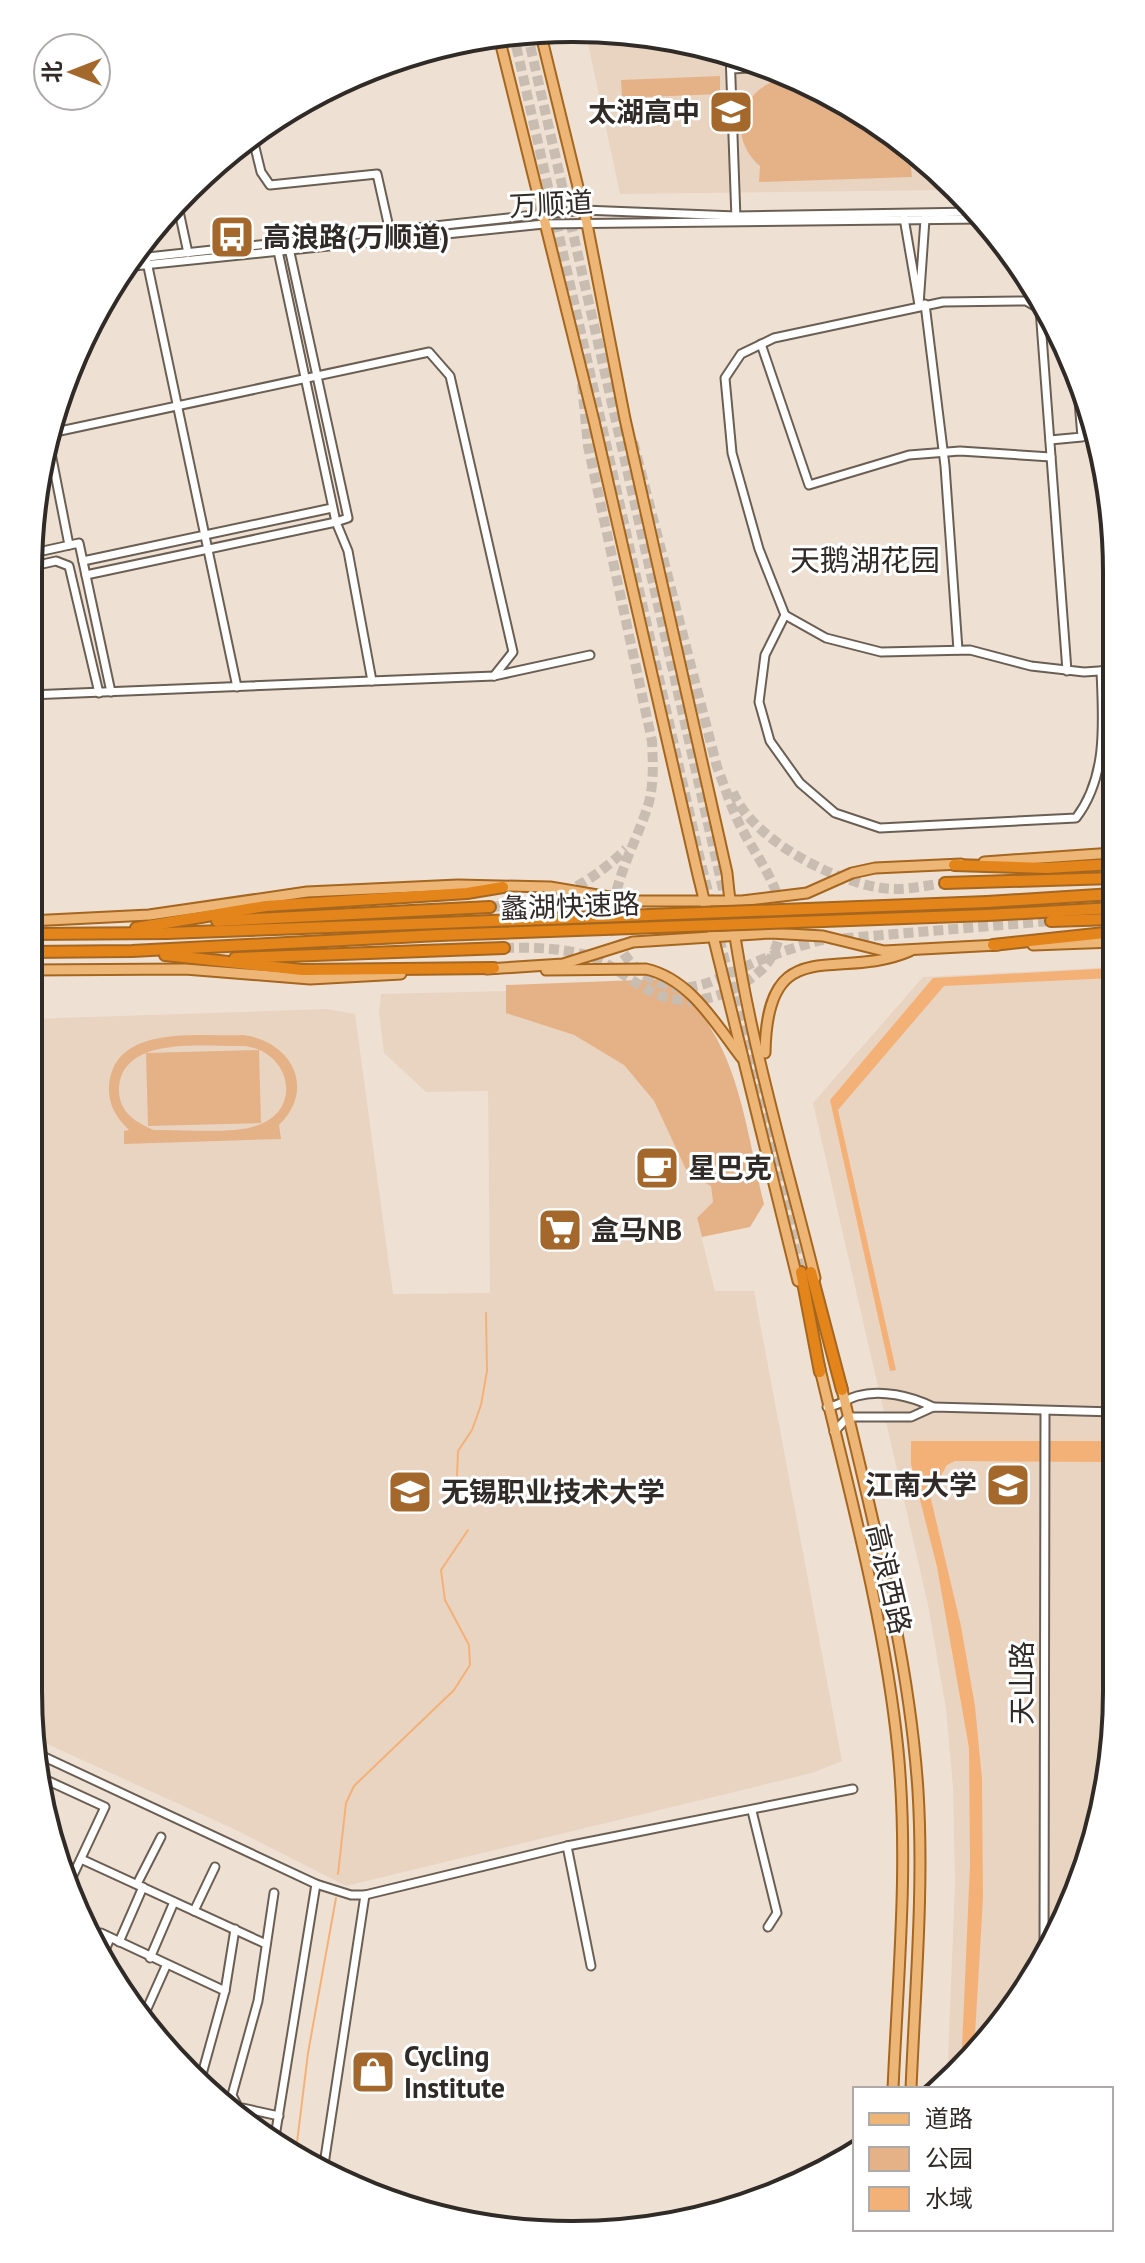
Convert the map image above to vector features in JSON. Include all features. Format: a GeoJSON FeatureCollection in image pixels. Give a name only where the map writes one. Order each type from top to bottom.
{"type":"FeatureCollection","features":[{"type":"Feature","properties":{"kind":"highway"},"geometry":{"type":"LineString","coordinates":[[954,865],[1047,868],[1103,865]]}},
{"type":"Feature","properties":{"kind":"highway"},"geometry":{"type":"LineString","coordinates":[[945,883],[1103,878]]}},
{"type":"Feature","properties":{"kind":"highway"},"geometry":{"type":"LineString","coordinates":[[99,932],[266,906],[467,893],[503,887]]}},
{"type":"Feature","properties":{"kind":"highway","name":"蠡湖快速路"},"geometry":{"type":"LineString","coordinates":[[42,952],[132,951],[440,929],[1103,895]]}},
{"type":"Feature","properties":{"kind":"highway"},"geometry":{"type":"LineString","coordinates":[[167,923],[490,907]]}},
{"type":"Feature","properties":{"kind":"highway","name":"蠡湖快速路"},"geometry":{"type":"LineString","coordinates":[[42,934],[440,929],[987,915],[1103,909]]}},
{"type":"Feature","properties":{"kind":"highway"},"geometry":{"type":"LineString","coordinates":[[1051,921],[1103,919]]}},
{"type":"Feature","properties":{"kind":"highway"},"geometry":{"type":"LineString","coordinates":[[993,945],[1103,933]]}},
{"type":"Feature","properties":{"kind":"highway"},"geometry":{"type":"LineString","coordinates":[[201,958],[504,948]]}},
{"type":"Feature","properties":{"kind":"highway"},"geometry":{"type":"LineString","coordinates":[[132,951],[302,970],[494,968]]}},
{"type":"Feature","properties":{"kind":"highway"},"geometry":{"type":"LineString","coordinates":[[820,1372],[806,1272],[842,1390]]}},
{"type":"Feature","properties":{"kind":"main road","name":"高浪西路"},"geometry":{"type":"LineString","coordinates":[[543,43],[587,224],[625,419],[727,873],[735,935],[768,1087],[842,1390],[897,1634],[914,1746],[920,1884],[911,2087]]}},
{"type":"Feature","properties":{"kind":"main road","name":"高浪西路"},"geometry":{"type":"LineString","coordinates":[[501,47],[594,421],[877,1619],[898,1749],[903,1868],[893,2087]]}},
{"type":"Feature","properties":{"kind":"main road"},"geometry":{"type":"LineString","coordinates":[[42,920],[149,915],[307,892],[550,887],[633,901],[729,901],[807,893],[852,873],[875,868],[1103,854]]}},
{"type":"Feature","properties":{"kind":"main road"},"geometry":{"type":"LineString","coordinates":[[42,970],[185,969],[310,979],[563,964],[633,942],[801,933],[884,951],[920,947],[1103,942]]}},
{"type":"Feature","properties":{"kind":"main road"},"geometry":{"type":"LineString","coordinates":[[768,1087],[765,1051],[769,1010],[786,979],[806,966],[890,960],[920,947]]}},
{"type":"Feature","properties":{"kind":"main road"},"geometry":{"type":"LineString","coordinates":[[510,967],[575,972],[646,969],[662,972],[690,993],[743,1060]]}},
{"type":"Feature","properties":{"kind":"street"},"geometry":{"type":"LineString","coordinates":[[736,220],[731,69],[738,69]]}},
{"type":"Feature","properties":{"kind":"street"},"geometry":{"type":"LineString","coordinates":[[255,148],[261,172],[270,185],[377,174],[391,239]]}},
{"type":"Feature","properties":{"kind":"street","name":"万顺道"},"geometry":{"type":"LineString","coordinates":[[143,262],[188,253],[389,228],[583,210],[736,220]]}},
{"type":"Feature","properties":{"kind":"street","name":"万顺道"},"geometry":{"type":"LineString","coordinates":[[144,261],[291,250],[544,224],[904,217],[962,213]]}},
{"type":"Feature","properties":{"kind":"street"},"geometry":{"type":"LineString","coordinates":[[180,216],[188,253]]}},
{"type":"Feature","properties":{"kind":"street","name":"万顺道"},"geometry":{"type":"LineString","coordinates":[[925,216],[967,218]]}},
{"type":"Feature","properties":{"kind":"street"},"geometry":{"type":"LineString","coordinates":[[922,305],[925,216]]}},
{"type":"Feature","properties":{"kind":"street"},"geometry":{"type":"LineString","coordinates":[[904,217],[922,305],[942,452],[958,650]]}},
{"type":"Feature","properties":{"kind":"street"},"geometry":{"type":"LineString","coordinates":[[86,575],[336,522],[348,518],[320,375],[291,250],[285,242],[278,251],[332,508],[336,522],[348,551],[372,681]]}},
{"type":"Feature","properties":{"kind":"street"},"geometry":{"type":"LineString","coordinates":[[147,261],[237,687]]}},
{"type":"Feature","properties":{"kind":"street"},"geometry":{"type":"LineString","coordinates":[[1029,303],[922,305],[774,338],[741,354],[725,378],[732,453],[759,549],[785,615],[826,638],[881,652],[958,650],[1067,671],[1101,671],[1103,716]]}},
{"type":"Feature","properties":{"kind":"street"},"geometry":{"type":"LineString","coordinates":[[1043,329],[1067,671]]}},
{"type":"Feature","properties":{"kind":"street"},"geometry":{"type":"LineString","coordinates":[[761,344],[809,485],[909,455],[942,452],[1051,457]]}},
{"type":"Feature","properties":{"kind":"street"},"geometry":{"type":"LineString","coordinates":[[62,430],[429,352],[450,376],[513,652],[494,676]]}},
{"type":"Feature","properties":{"kind":"street"},"geometry":{"type":"LineString","coordinates":[[1050,440],[1082,437],[1081,421]]}},
{"type":"Feature","properties":{"kind":"street"},"geometry":{"type":"LineString","coordinates":[[53,464],[69,545]]}},
{"type":"Feature","properties":{"kind":"street"},"geometry":{"type":"LineString","coordinates":[[83,561],[332,508]]}},
{"type":"Feature","properties":{"kind":"street"},"geometry":{"type":"LineString","coordinates":[[43,551],[79,543],[111,692]]}},
{"type":"Feature","properties":{"kind":"street"},"geometry":{"type":"LineString","coordinates":[[42,564],[56,561],[69,566],[99,693]]}},
{"type":"Feature","properties":{"kind":"street"},"geometry":{"type":"LineString","coordinates":[[785,615],[765,655],[759,702],[770,741],[800,783],[835,813],[880,828],[1076,818],[1090,800],[1103,743]]}},
{"type":"Feature","properties":{"kind":"street"},"geometry":{"type":"LineString","coordinates":[[42,695],[494,676],[590,655]]}},
{"type":"Feature","properties":{"kind":"street"},"geometry":{"type":"LineString","coordinates":[[827,1407],[845,1404],[856,1396],[909,1395],[933,1407],[1103,1412]]}},
{"type":"Feature","properties":{"kind":"street"},"geometry":{"type":"LineString","coordinates":[[833,1433],[848,1417],[911,1417],[933,1407]]}},
{"type":"Feature","properties":{"kind":"street","name":"天山路"},"geometry":{"type":"LineString","coordinates":[[1044,1933],[1045,1412]]}},
{"type":"Feature","properties":{"kind":"street"},"geometry":{"type":"LineString","coordinates":[[47,1758],[316,1884],[351,1895],[365,1895],[567,1846],[853,1789]]}},
{"type":"Feature","properties":{"kind":"street"},"geometry":{"type":"LineString","coordinates":[[50,1782],[105,1807],[74,1873]]}},
{"type":"Feature","properties":{"kind":"street"},"geometry":{"type":"LineString","coordinates":[[752,1811],[777,1913],[768,1927]]}},
{"type":"Feature","properties":{"kind":"street"},"geometry":{"type":"LineString","coordinates":[[119,1942],[161,1837]]}},
{"type":"Feature","properties":{"kind":"street"},"geometry":{"type":"LineString","coordinates":[[567,1846],[591,1966]]}},
{"type":"Feature","properties":{"kind":"street"},"geometry":{"type":"LineString","coordinates":[[81,1859],[266,1944]]}},
{"type":"Feature","properties":{"kind":"street"},"geometry":{"type":"LineString","coordinates":[[194,1911],[215,1867]]}},
{"type":"Feature","properties":{"kind":"street"},"geometry":{"type":"LineString","coordinates":[[276,2131],[316,1884]]}},
{"type":"Feature","properties":{"kind":"street"},"geometry":{"type":"LineString","coordinates":[[233,2097],[258,2001],[274,1893]]}},
{"type":"Feature","properties":{"kind":"street"},"geometry":{"type":"LineString","coordinates":[[325,2159],[365,1895]]}},
{"type":"Feature","properties":{"kind":"street"},"geometry":{"type":"LineString","coordinates":[[150,1958],[174,1902]]}},
{"type":"Feature","properties":{"kind":"street"},"geometry":{"type":"LineString","coordinates":[[203,2071],[225,1991],[235,1929]]}},
{"type":"Feature","properties":{"kind":"street"},"geometry":{"type":"LineString","coordinates":[[101,1933],[225,1991]]}},
{"type":"Feature","properties":{"kind":"street"},"geometry":{"type":"LineString","coordinates":[[107,1945],[110,1938]]}},
{"type":"Feature","properties":{"kind":"street"},"geometry":{"type":"LineString","coordinates":[[147,2007],[166,1966]]}},
{"type":"Feature","properties":{"kind":"street"},"geometry":{"type":"LineString","coordinates":[[248,2109],[279,2116]]}},
{"type":"Feature","properties":{"kind":"shaded area","name":"太湖高中"},"geometry":{"type":"Polygon","coordinates":[[[588,42],[676,52],[776,82],[867,131],[940,190],[620,194],[588,42]]]}},
{"type":"Feature","properties":{"kind":"shaded area","name":"江南大学"},"geometry":{"type":"Polygon","coordinates":[[[1103,968],[1103,1690],[1098,1760],[1093,1794],[1075,1861],[1048,1925],[1014,1985],[948,2066],[955,1883],[953,1787],[946,1709],[928,1605],[813,1103],[923,977],[1103,968]]]}},
{"type":"Feature","properties":{"kind":"shaded area","name":"无锡职业技术大学"},"geometry":{"type":"Polygon","coordinates":[[[506,991],[507,1013],[574,1035],[624,1065],[654,1101],[688,1174],[711,1185],[713,1202],[697,1219],[715,1291],[754,1291],[842,1761],[812,1773],[346,1886],[236,1830],[45,1743],[42,1690],[42,1019],[327,1009],[355,1014],[393,1294],[490,1293],[488,1091],[426,1092],[384,1053],[379,1012],[381,994],[506,991]]]}},
{"type":"Feature","properties":{"kind":"green space"},"geometry":{"type":"Polygon","coordinates":[[[720,76],[720,94],[622,98],[621,80],[720,76]]]}},
{"type":"Feature","properties":{"kind":"green space"},"geometry":{"type":"Polygon","coordinates":[[[775,82],[838,113],[912,166],[912,177],[759,182],[760,166],[748,152],[742,138],[741,123],[744,109],[763,87],[775,82]]]}},
{"type":"Feature","properties":{"kind":"green space"},"geometry":{"type":"Polygon","coordinates":[[[664,979],[689,1000],[708,1024],[734,1080],[764,1204],[750,1227],[702,1237],[697,1218],[713,1202],[711,1186],[688,1174],[654,1101],[624,1065],[574,1035],[506,1013],[506,985],[664,979]]]}},
{"type":"Feature","properties":{"kind":"green space"},"geometry":{"type":"Polygon","coordinates":[[[243,1035],[274,1046],[286,1056],[293,1068],[297,1082],[296,1096],[290,1111],[279,1125],[281,1139],[124,1144],[124,1131],[129,1130],[114,1110],[109,1087],[114,1066],[125,1052],[161,1038],[243,1035]],[[187,1046],[148,1052],[133,1060],[122,1073],[119,1092],[122,1106],[136,1120],[154,1130],[224,1130],[261,1124],[274,1116],[283,1105],[286,1092],[280,1067],[258,1049],[187,1046]]]}},
{"type":"Feature","properties":{"kind":"green space"},"geometry":{"type":"Polygon","coordinates":[[[259,1050],[261,1123],[148,1126],[146,1053],[259,1050]]]}},
{"type":"Feature","properties":{"kind":"water"},"geometry":{"type":"Polygon","coordinates":[[[1103,969],[1103,979],[944,986],[838,1110],[896,1370],[890,1371],[830,1100],[933,978],[1103,969]]]}},
{"type":"Feature","properties":{"kind":"water"},"geometry":{"type":"Polygon","coordinates":[[[911,1441],[1103,1441],[1103,1462],[955,1461],[947,1465],[930,1495],[961,1626],[975,1706],[982,1779],[983,1898],[975,2035],[962,2050],[970,1865],[969,1748],[937,1567],[911,1464],[911,1441]]]}},
{"type":"Feature","properties":{"kind":"waterway"},"geometry":{"type":"LineString","coordinates":[[457,1476],[458,1451],[472,1430],[481,1405],[487,1371],[486,1313]]}},
{"type":"Feature","properties":{"kind":"waterway"},"geometry":{"type":"LineString","coordinates":[[338,1874],[346,1803],[354,1786],[454,1690],[470,1665],[469,1645],[445,1600],[441,1570],[468,1530]]}},
{"type":"Feature","properties":{"kind":"waterway"},"geometry":{"type":"LineString","coordinates":[[297,2144],[308,2053],[336,1898]]}},
{"type":"Feature","properties":{"kind":"tunnel"},"geometry":{"type":"LineString","coordinates":[[530,44],[727,907]]}},
{"type":"Feature","properties":{"kind":"tunnel"},"geometry":{"type":"LineString","coordinates":[[516,46],[698,851],[801,1272]]}},
{"type":"Feature","properties":{"kind":"tunnel"},"geometry":{"type":"LineString","coordinates":[[582,384],[588,446],[652,741],[649,802],[624,866],[613,911],[615,932],[623,952],[651,979],[670,986],[690,987],[710,982],[781,952],[823,940],[1051,921]]}},
{"type":"Feature","properties":{"kind":"tunnel"},"geometry":{"type":"LineString","coordinates":[[504,948],[544,948],[583,954],[601,961],[652,992],[680,1000],[694,1000],[722,994],[748,981],[765,966],[778,942],[781,923],[777,894],[737,819],[717,767],[633,441]]}},
{"type":"Feature","properties":{"kind":"tunnel"},"geometry":{"type":"LineString","coordinates":[[733,792],[743,810],[759,828],[802,859],[827,871],[875,887],[914,888],[945,883]]}},
{"type":"Feature","properties":{"kind":"tunnel"},"geometry":{"type":"LineString","coordinates":[[490,907],[530,902],[564,892],[595,875],[626,849]]}},
{"type":"Feature","properties":{"kind":"place","name":"太湖高中"},"geometry":{"type":"Point","coordinates":[731,112]}},
{"type":"Feature","properties":{"kind":"place","name":"高浪路(万顺道)"},"geometry":{"type":"Point","coordinates":[232,237]}},
{"type":"Feature","properties":{"kind":"place","name":"星巴克"},"geometry":{"type":"Point","coordinates":[657,1168]}},
{"type":"Feature","properties":{"kind":"place","name":"盒马NB"},"geometry":{"type":"Point","coordinates":[560,1230]}},
{"type":"Feature","properties":{"kind":"place","name":"江南大学"},"geometry":{"type":"Point","coordinates":[1008,1485]}},
{"type":"Feature","properties":{"kind":"place","name":"无锡职业技术大学"},"geometry":{"type":"Point","coordinates":[410,1492]}},
{"type":"Feature","properties":{"kind":"place","name":"Cycling Institute"},"geometry":{"type":"Point","coordinates":[373,2072]}},
{"type":"Feature","properties":{"kind":"district","name":"天鹅湖花园"},"geometry":{"type":"Point","coordinates":[865,561]}}]}
